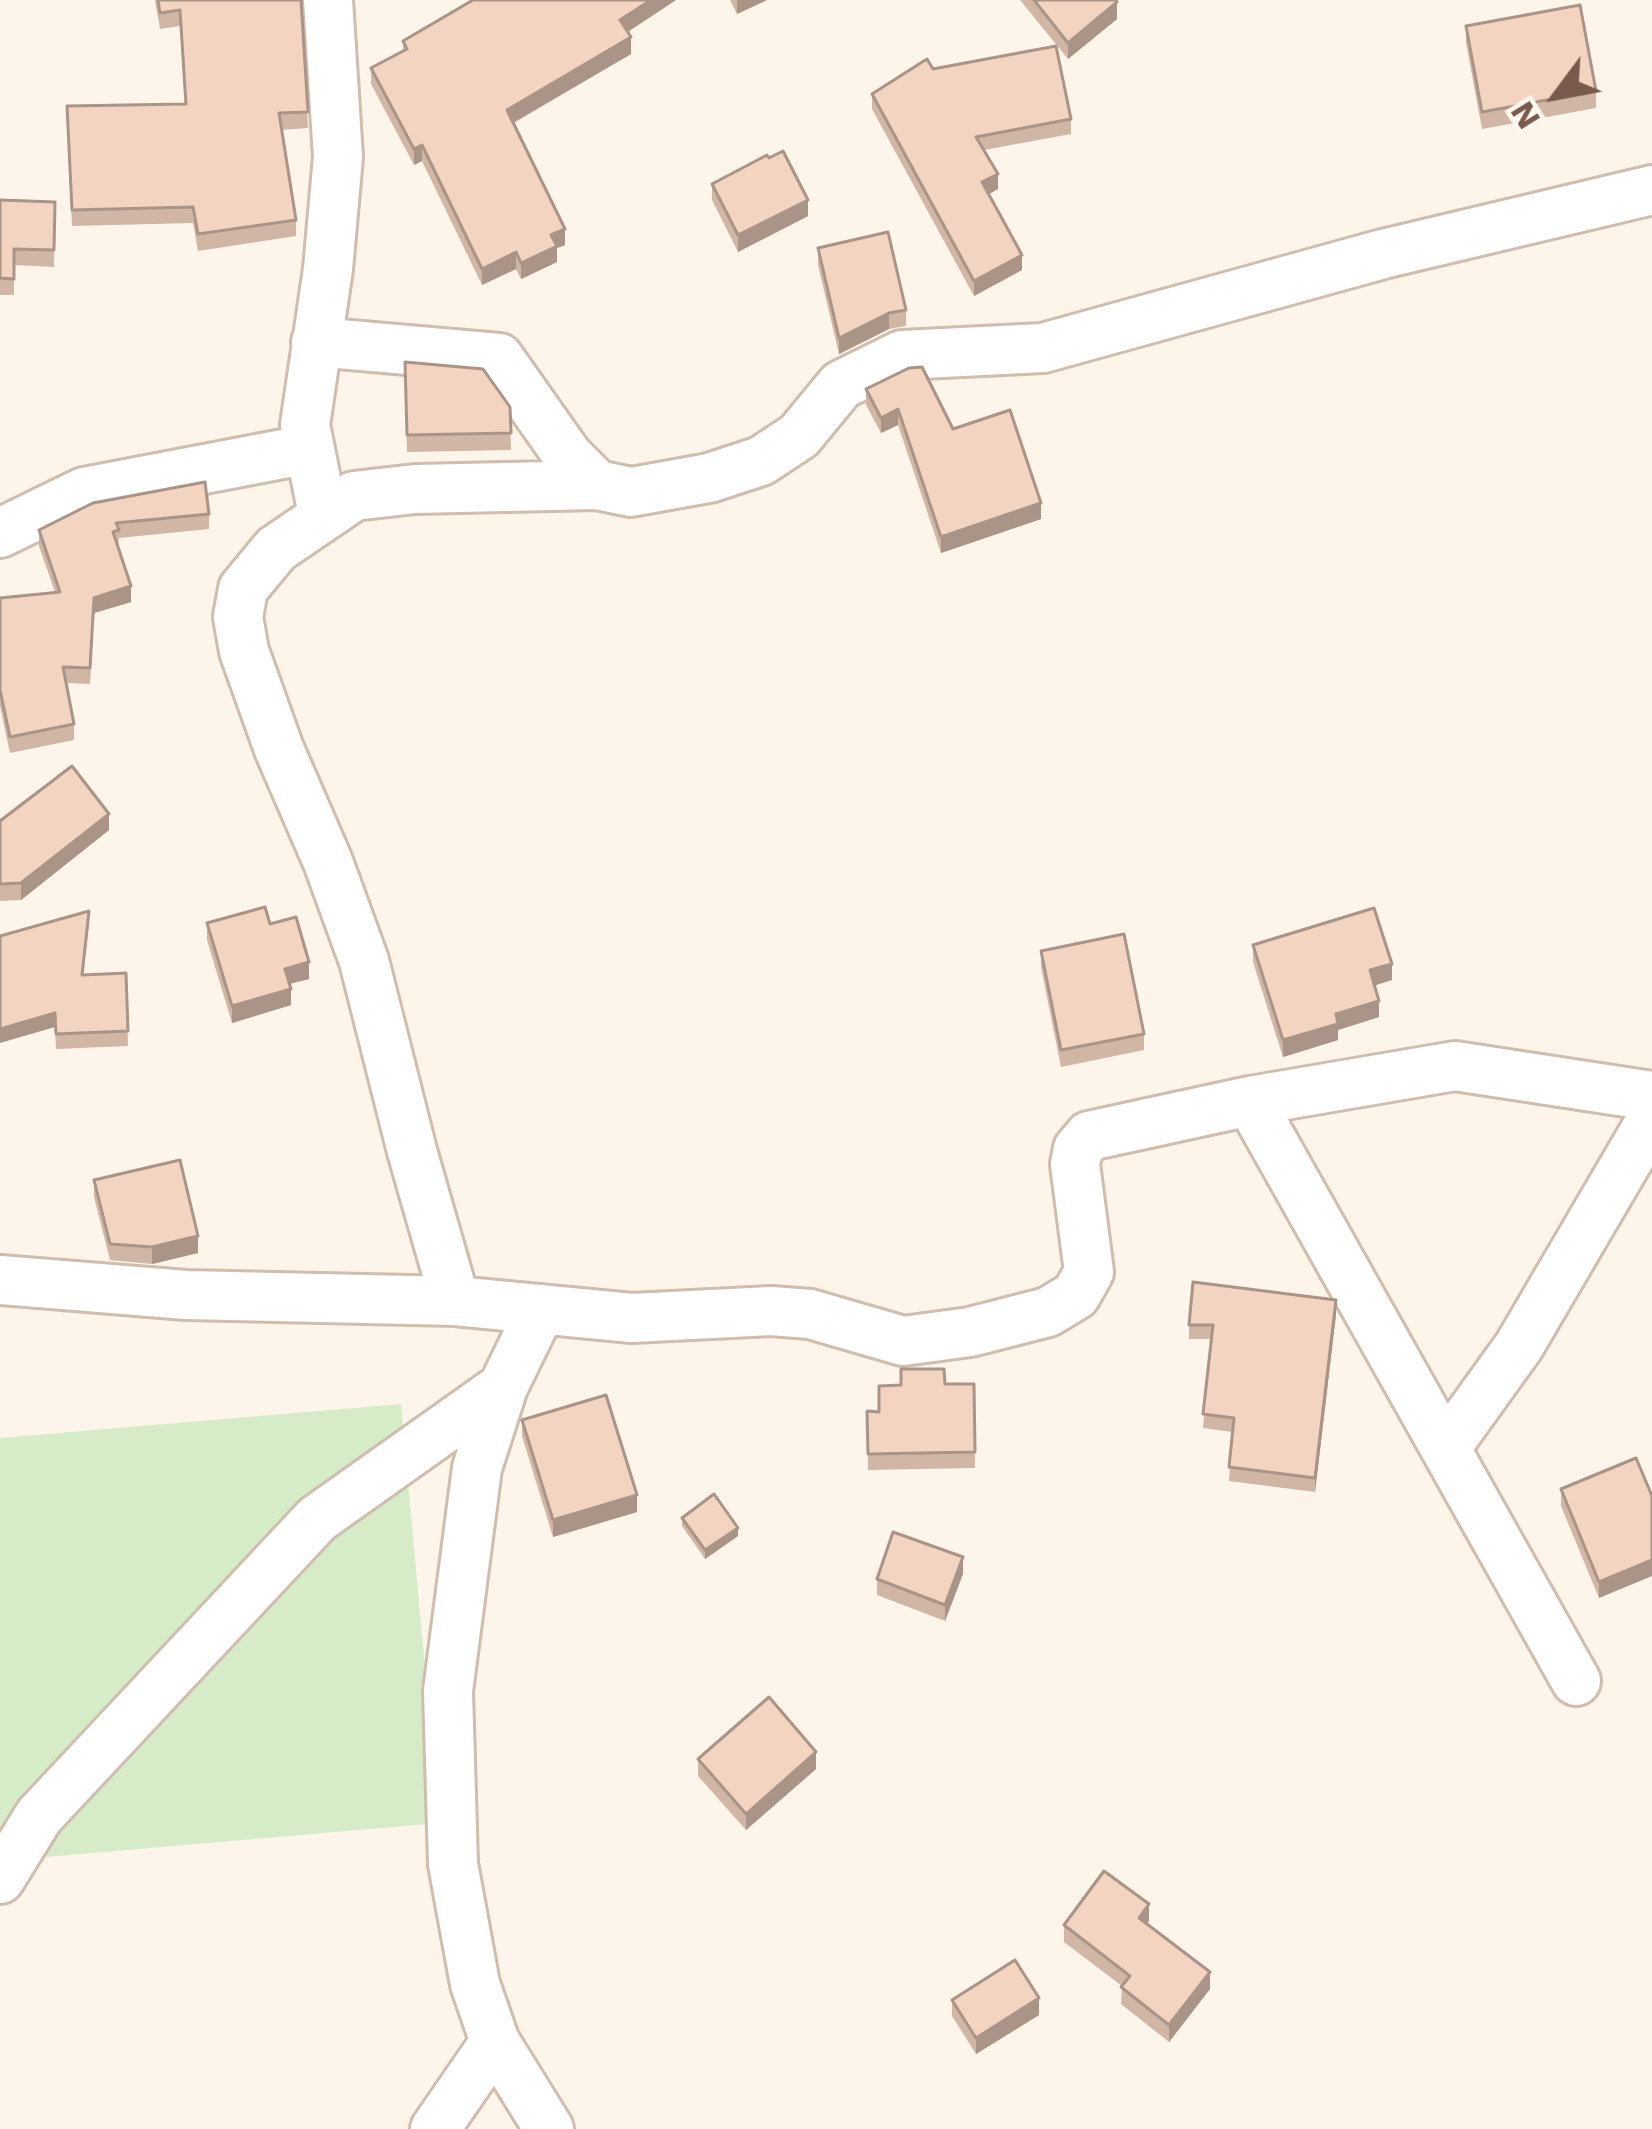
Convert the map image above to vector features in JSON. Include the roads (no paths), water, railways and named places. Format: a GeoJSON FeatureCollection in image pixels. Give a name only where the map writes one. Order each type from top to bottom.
{"type":"FeatureCollection","features":[{"type":"Feature","properties":{"kind":"street"},"geometry":{"type":"LineString","coordinates":[[323,514],[305,425],[328,269],[338,157],[328,0]]}},
{"type":"Feature","properties":{"kind":"street"},"geometry":{"type":"LineString","coordinates":[[455,1301],[364,961],[244,651],[238,616],[243,590],[276,549],[354,496],[416,489],[597,485],[631,492],[709,478],[761,461],[799,436],[841,385],[902,355],[1042,348],[1383,254],[1652,190]]}},
{"type":"Feature","properties":{"kind":"street"},"geometry":{"type":"LineString","coordinates":[[316,342],[499,358],[568,456],[597,485]]}},
{"type":"Feature","properties":{"kind":"street"},"geometry":{"type":"LineString","coordinates":[[0,533],[84,492],[309,449]]}},
{"type":"Feature","properties":{"kind":"street"},"geometry":{"type":"LineString","coordinates":[[0,1280],[186,1295],[455,1301],[632,1318],[771,1311],[810,1314],[903,1341],[970,1332],[1048,1312],[1076,1295],[1089,1272],[1075,1164],[1078,1149],[1089,1136],[1250,1101],[1455,1066],[1652,1096]]}},
{"type":"Feature","properties":{"kind":"street"},"geometry":{"type":"LineString","coordinates":[[1250,1101],[1576,1682]]}},
{"type":"Feature","properties":{"kind":"street"},"geometry":{"type":"LineString","coordinates":[[1447,1446],[1519,1346],[1652,1120]]}},
{"type":"Feature","properties":{"kind":"street"},"geometry":{"type":"LineString","coordinates":[[541,1309],[503,1387],[477,1468],[448,1691],[453,1864],[475,1984],[495,2042],[549,2129]]}},
{"type":"Feature","properties":{"kind":"street"},"geometry":{"type":"LineString","coordinates":[[0,1879],[39,1816],[317,1519],[503,1387]]}},
{"type":"Feature","properties":{"kind":"street"},"geometry":{"type":"LineString","coordinates":[[435,2129],[495,2042]]}}]}
